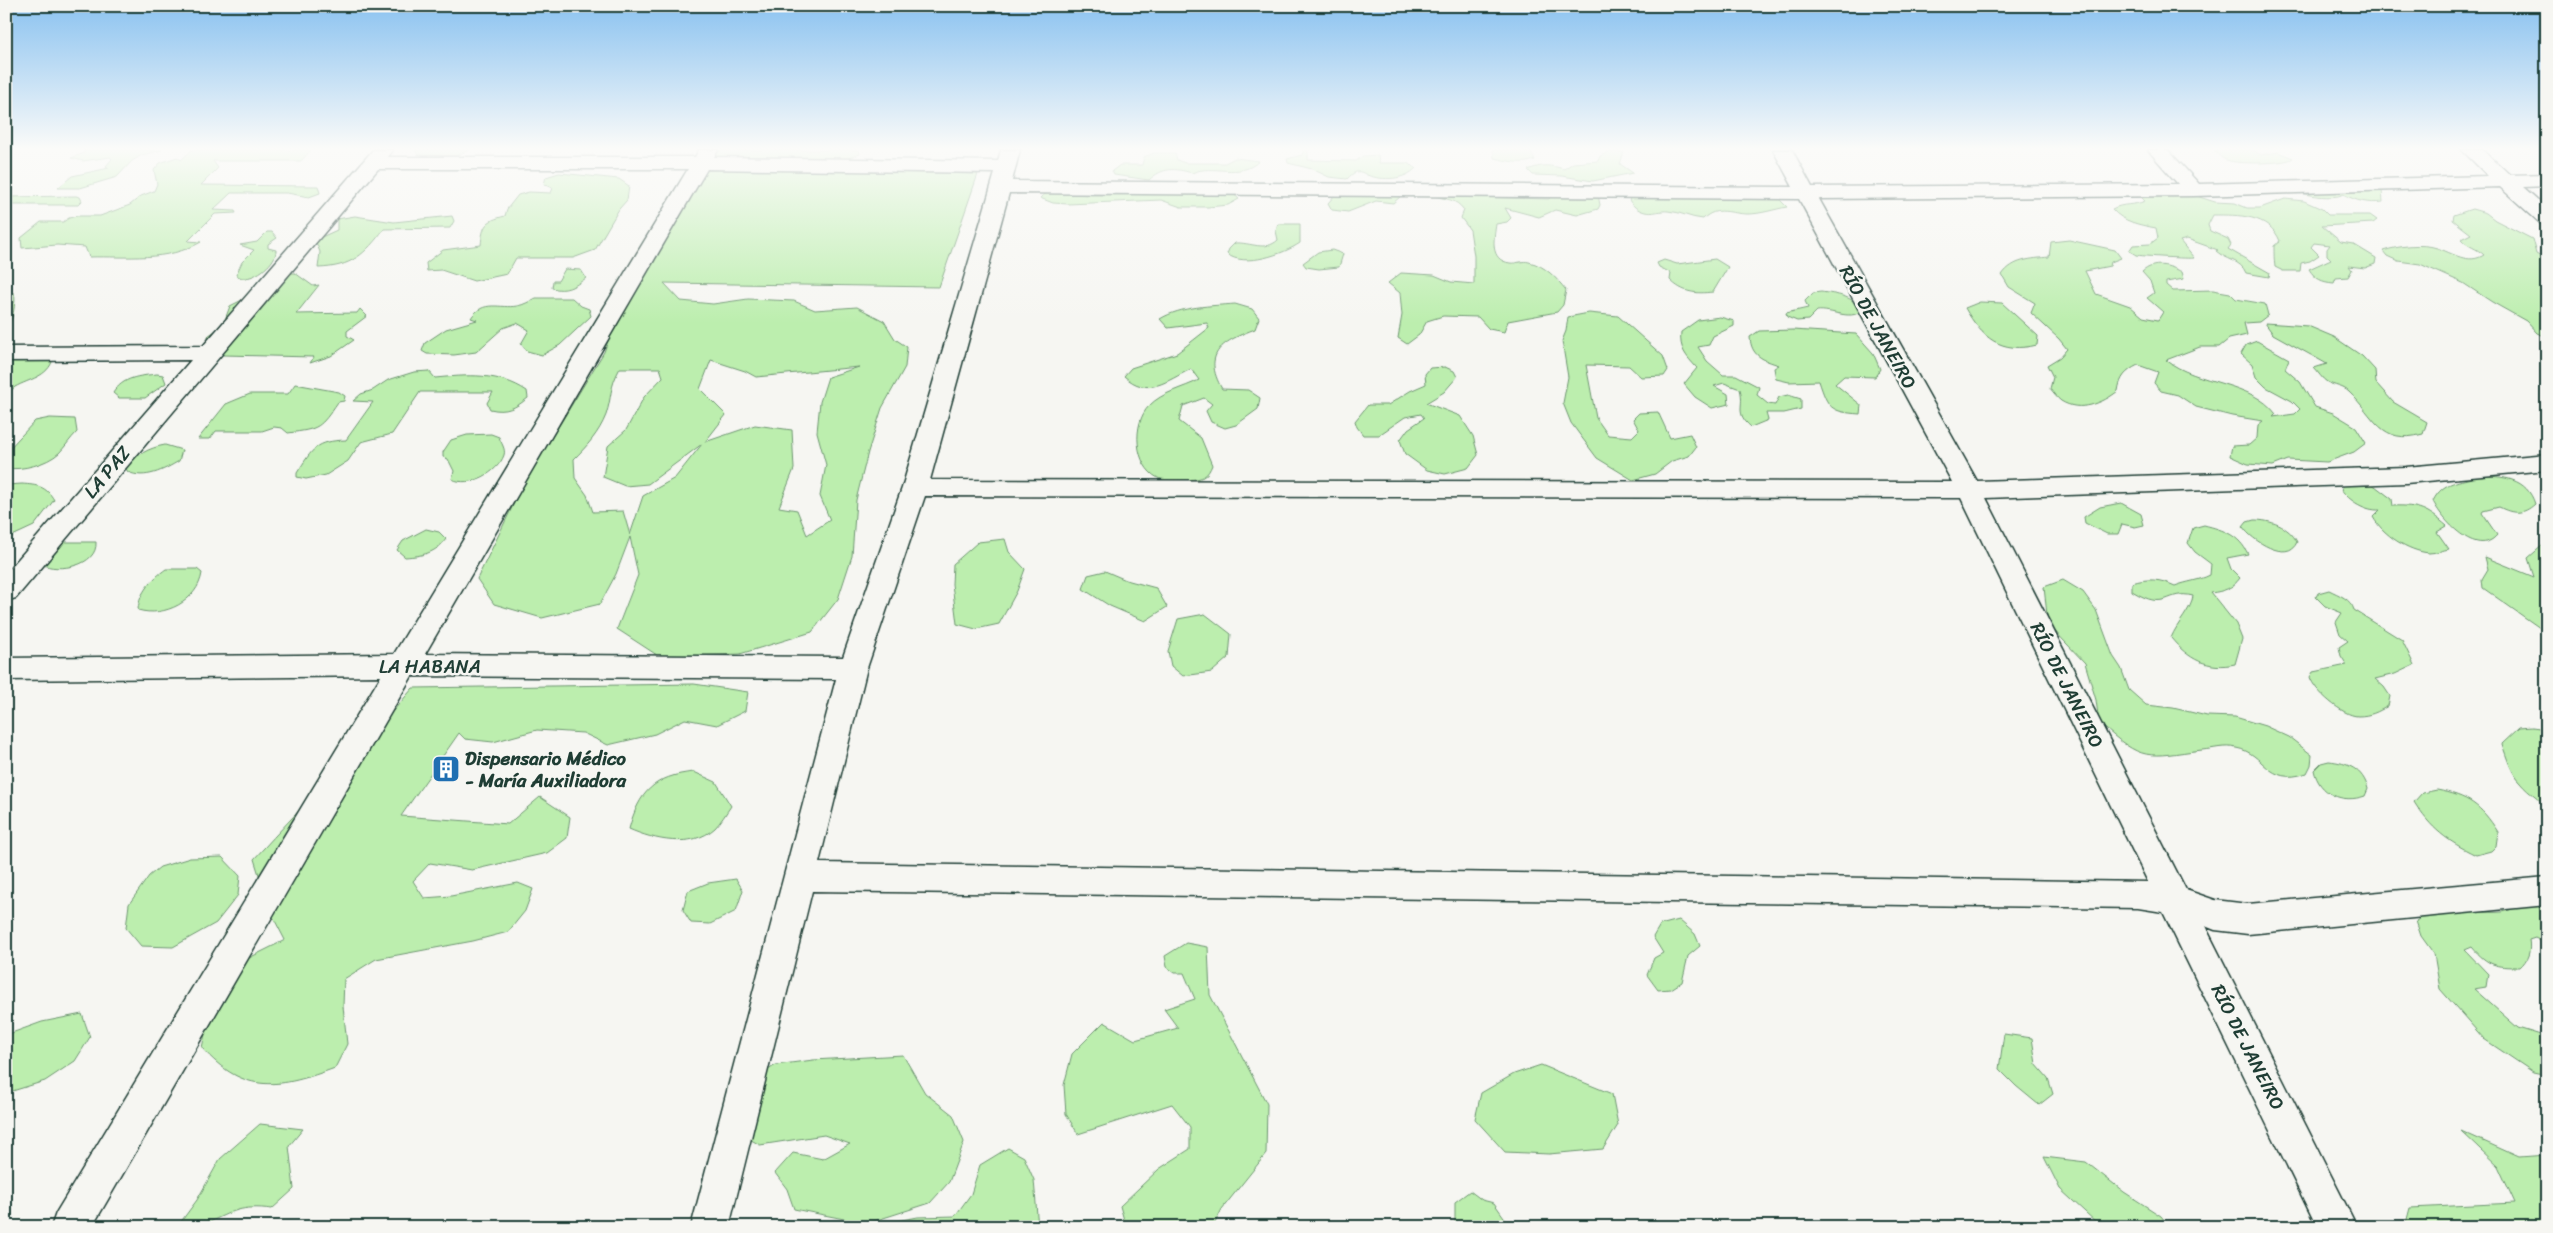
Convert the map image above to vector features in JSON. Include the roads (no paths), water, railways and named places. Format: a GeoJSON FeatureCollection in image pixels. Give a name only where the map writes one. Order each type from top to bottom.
{"type":"FeatureCollection","features":[{"type":"Feature","properties":{"kind":"street","name":"LA PAZ"},"geometry":{"type":"LineString","coordinates":[[6,592],[208,353],[334,208]]}},
{"type":"Feature","properties":{"kind":"street"},"geometry":{"type":"LineString","coordinates":[[70,1227],[676,208]]}},
{"type":"Feature","properties":{"kind":"street"},"geometry":{"type":"LineString","coordinates":[[710,1227],[853,668],[915,488],[994,208]]}},
{"type":"Feature","properties":{"kind":"street","name":"RÍO DE JANEIRO"},"geometry":{"type":"LineString","coordinates":[[1812,208],[1969,490],[2338,1227]]}},
{"type":"Feature","properties":{"kind":"street"},"geometry":{"type":"LineString","coordinates":[[2534,208],[2547,219]]}},
{"type":"Feature","properties":{"kind":"street"},"geometry":{"type":"LineString","coordinates":[[6,354],[208,353]]}},
{"type":"Feature","properties":{"kind":"street"},"geometry":{"type":"LineString","coordinates":[[915,488],[1969,490],[2406,475],[2547,462]]}},
{"type":"Feature","properties":{"kind":"street","name":"LA HABANA"},"geometry":{"type":"LineString","coordinates":[[6,669],[403,665],[853,668]]}},
{"type":"Feature","properties":{"kind":"street"},"geometry":{"type":"LineString","coordinates":[[800,877],[2138,894],[2174,900],[2215,915],[2248,919],[2547,891]]}},
{"type":"Feature","properties":{"kind":"place","name":"Dispensario Médico - María Auxiliadora"},"geometry":{"type":"Point","coordinates":[446,769]}}]}
